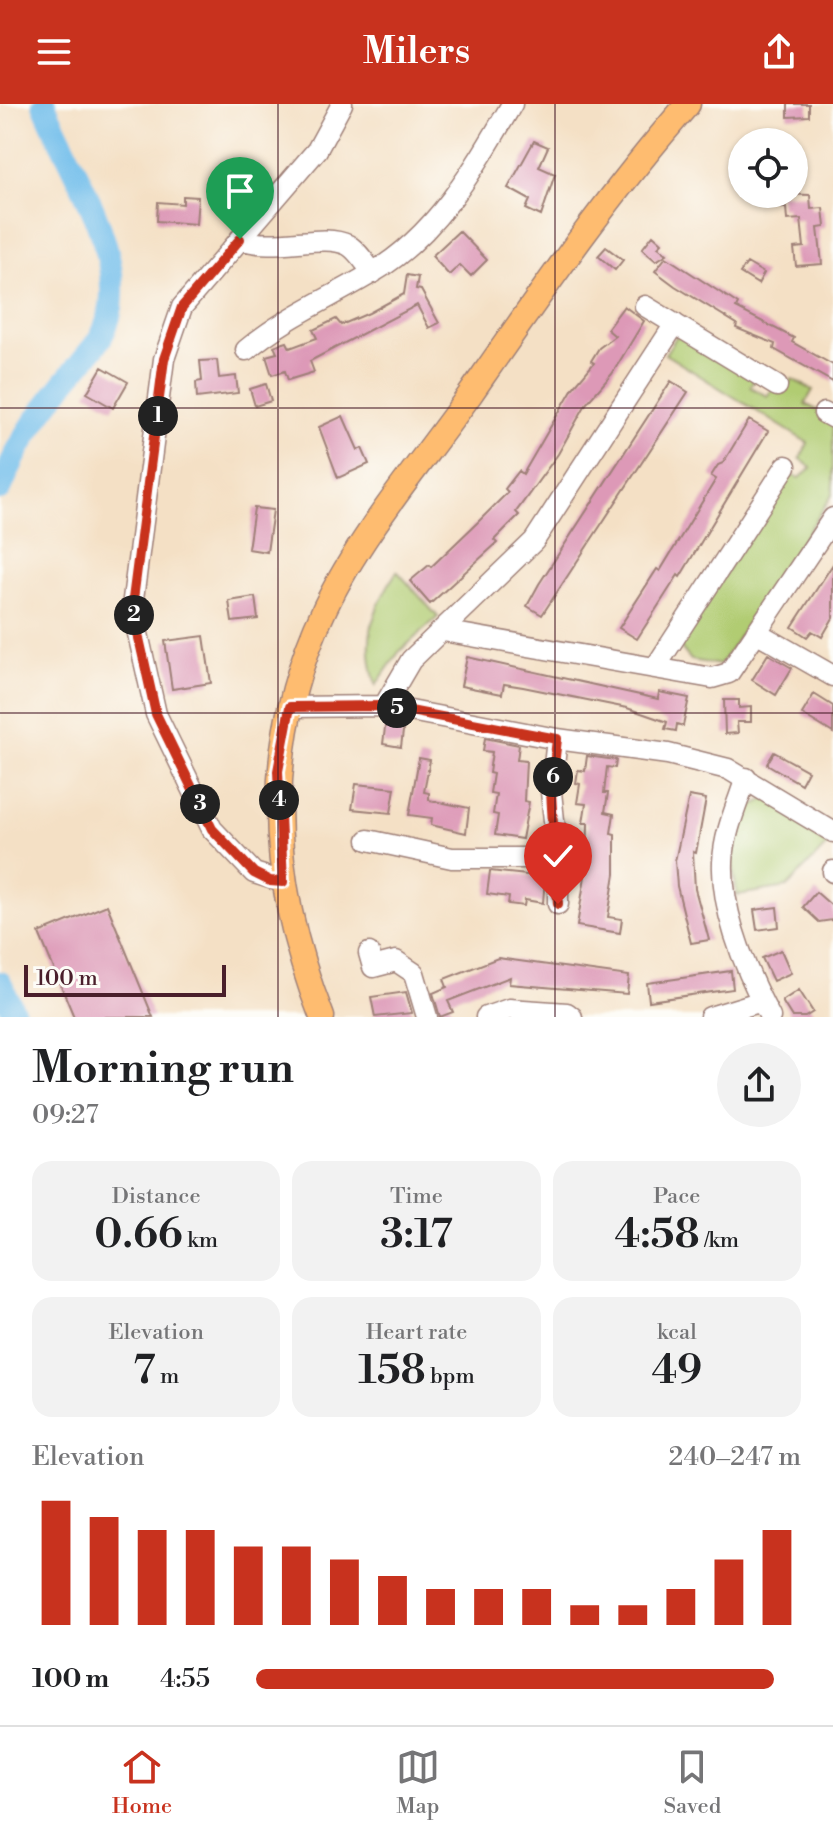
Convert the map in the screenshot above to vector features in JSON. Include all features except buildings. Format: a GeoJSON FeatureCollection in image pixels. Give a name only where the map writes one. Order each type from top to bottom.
{"type":"FeatureCollection","features":[{"type":"Feature","properties":{"kind":"main road"},"geometry":{"type":"LineString","coordinates":[[322,1017],[304,971],[283,882],[278,771],[302,662],[327,605],[368,540],[558,267],[637,162],[688,104]]}},
{"type":"Feature","properties":{"kind":"street"},"geometry":{"type":"LineString","coordinates":[[283,882],[270,881],[254,873],[212,829],[156,714],[132,607],[164,359],[182,307],[317,150],[342,104]]}},
{"type":"Feature","properties":{"kind":"street"},"geometry":{"type":"LineString","coordinates":[[246,350],[274,326],[373,273],[402,253],[438,215],[478,161],[512,104]]}},
{"type":"Feature","properties":{"kind":"street"},"geometry":{"type":"LineString","coordinates":[[240,239],[259,247],[337,241],[350,245],[373,273]]}},
{"type":"Feature","properties":{"kind":"street"},"geometry":{"type":"LineString","coordinates":[[645,306],[777,386]]}},
{"type":"Feature","properties":{"kind":"street"},"geometry":{"type":"LineString","coordinates":[[384,706],[411,660],[534,541],[675,324]]}},
{"type":"Feature","properties":{"kind":"street"},"geometry":{"type":"LineString","coordinates":[[655,668],[786,466]]}},
{"type":"Feature","properties":{"kind":"street"},"geometry":{"type":"LineString","coordinates":[[443,631],[712,678],[729,673],[833,518]]}},
{"type":"Feature","properties":{"kind":"street"},"geometry":{"type":"LineString","coordinates":[[756,632],[833,676]]}},
{"type":"Feature","properties":{"kind":"street"},"geometry":{"type":"LineString","coordinates":[[290,707],[384,706],[557,739],[668,754],[728,769],[833,832]]}},
{"type":"Feature","properties":{"kind":"street"},"geometry":{"type":"LineString","coordinates":[[557,739],[551,792],[558,858],[558,904]]}},
{"type":"Feature","properties":{"kind":"street"},"geometry":{"type":"LineString","coordinates":[[710,1017],[766,1009],[743,954],[723,879],[726,838],[746,778]]}},
{"type":"Feature","properties":{"kind":"street"},"geometry":{"type":"LineString","coordinates":[[368,840],[452,858],[558,858]]}},
{"type":"Feature","properties":{"kind":"street"},"geometry":{"type":"LineString","coordinates":[[369,953],[373,967],[396,961],[414,973],[427,1017]]}},
{"type":"Feature","properties":{"kind":"street"},"geometry":{"type":"LineString","coordinates":[[486,1017],[509,1009],[567,1013],[572,1017]]}},
{"type":"Feature","properties":{"kind":"green space"},"geometry":{"type":"Polygon","coordinates":[[[680,331],[756,377],[750,387],[767,396],[774,387],[785,389],[792,379],[813,390],[805,404],[833,418],[833,494],[720,665],[691,660],[679,646],[787,474],[800,478],[811,468],[800,458],[808,443],[665,354],[680,331]]]}},
{"type":"Feature","properties":{"kind":"green space"},"geometry":{"type":"Polygon","coordinates":[[[397,571],[438,617],[399,652],[376,685],[370,654],[372,626],[381,599],[397,571]]]}},
{"type":"Feature","properties":{"kind":"green space"},"geometry":{"type":"Polygon","coordinates":[[[769,797],[832,840],[787,887],[737,895],[731,852],[747,809],[769,797]]]}},
{"type":"Feature","properties":{"kind":"waterway"},"geometry":{"type":"LineString","coordinates":[[0,489],[30,430],[93,348],[108,321],[112,291],[109,259],[99,226],[44,104]]}},
{"type":"Feature","properties":{"kind":"waterway"},"geometry":{"type":"LineString","coordinates":[[0,983],[16,1017]]}},
{"type":"Feature","properties":{"kind":"route"},"geometry":{"type":"LineString","coordinates":[[240,239],[182,307],[164,359],[132,607],[156,714],[212,829],[254,873],[270,881],[283,882],[278,771],[290,707],[384,706],[557,739],[551,792],[558,858],[558,904]]}}]}
